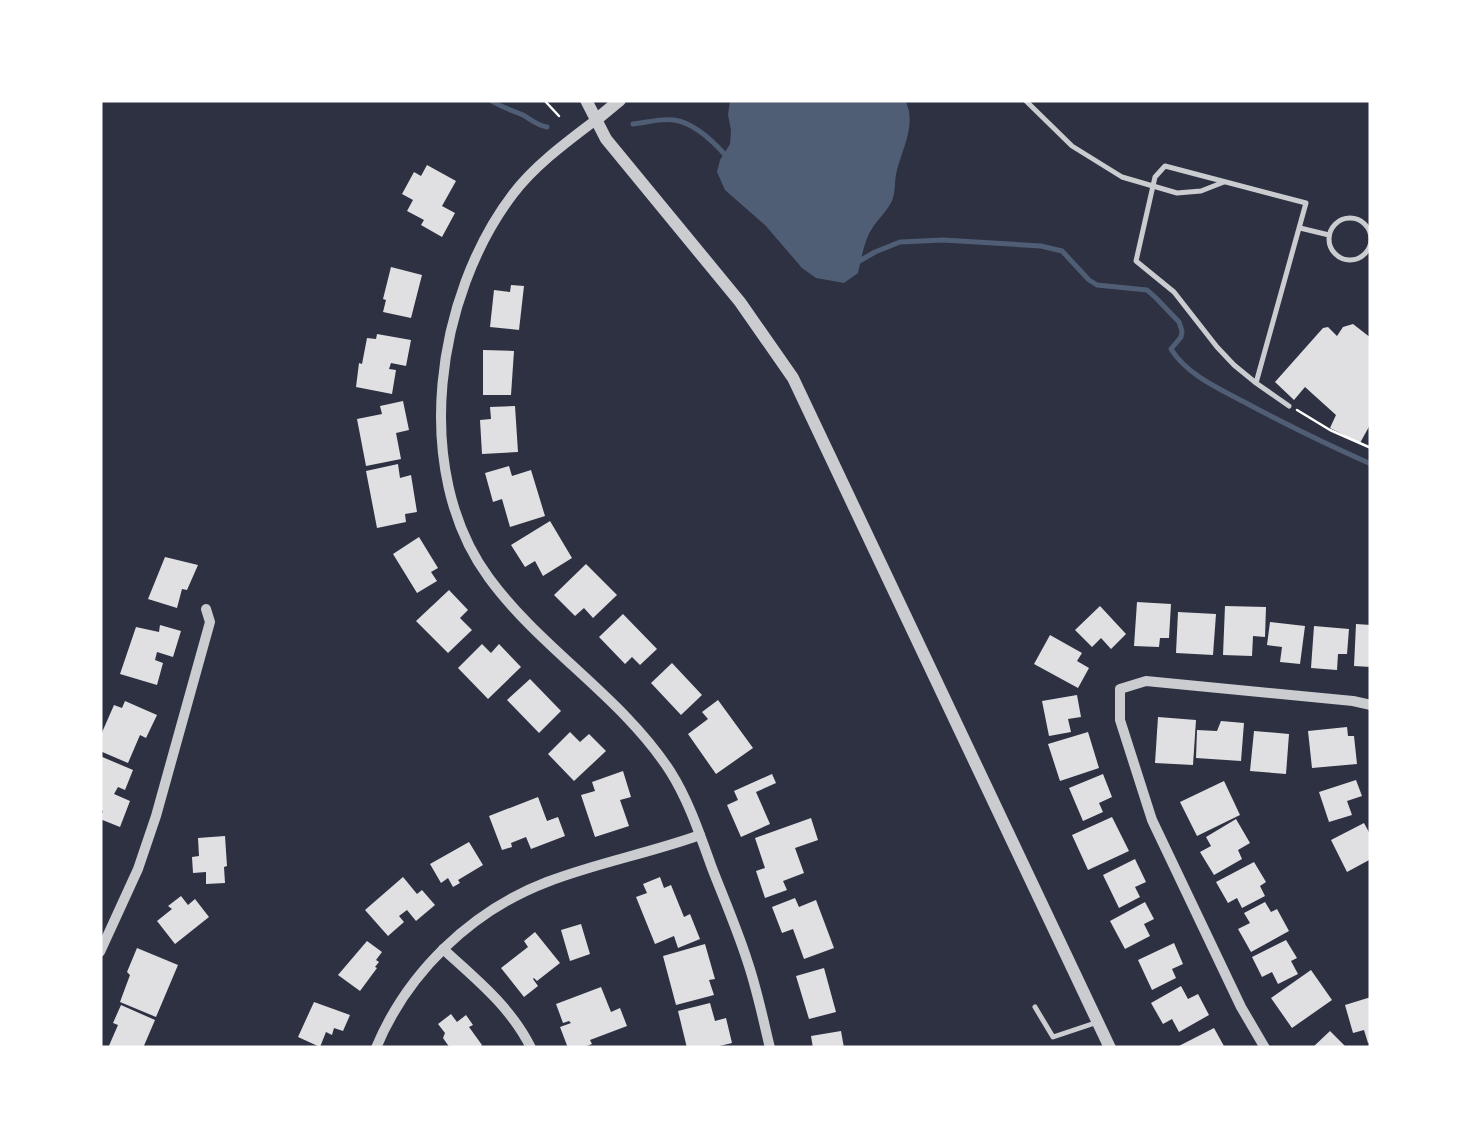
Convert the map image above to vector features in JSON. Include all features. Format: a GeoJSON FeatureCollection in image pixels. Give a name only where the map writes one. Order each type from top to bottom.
{"type":"FeatureCollection","features":[{"type":"Feature","properties":{"kind":"street"},"geometry":{"type":"LineString","coordinates":[[586,100],[606,139],[740,302],[793,378],[1110,1048]]}},
{"type":"Feature","properties":{"kind":"street"},"geometry":{"type":"LineString","coordinates":[[620,100],[514,192],[481,247],[460,296],[447,346],[441,388],[445,468],[462,526],[490,579],[656,751],[686,801],[748,962],[770,1048]]}},
{"type":"Feature","properties":{"kind":"street"},"geometry":{"type":"LineString","coordinates":[[100,952],[138,869],[161,797],[210,622],[206,610]]}},
{"type":"Feature","properties":{"kind":"street"},"geometry":{"type":"LineString","coordinates":[[1266,1048],[1240,1008],[1152,820],[1120,720],[1120,689],[1146,681],[1371,705]]}},
{"type":"Feature","properties":{"kind":"street"},"geometry":{"type":"LineString","coordinates":[[376,1048],[413,984],[443,949],[490,911],[548,882],[700,835]]}},
{"type":"Feature","properties":{"kind":"street"},"geometry":{"type":"LineString","coordinates":[[443,949],[495,997],[531,1048]]}},
{"type":"Feature","properties":{"kind":"lane"},"geometry":{"type":"LineString","coordinates":[[1025,100],[1072,146],[1122,177],[1177,193],[1201,191],[1224,182]]}},
{"type":"Feature","properties":{"kind":"lane"},"geometry":{"type":"LineString","coordinates":[[1256,383],[1306,203],[1165,166],[1155,177],[1136,261],[1174,292],[1234,366],[1256,383],[1289,406]]}},
{"type":"Feature","properties":{"kind":"lane"},"geometry":{"type":"LineString","coordinates":[[1354,218],[1367,228],[1370,243],[1362,257],[1346,260],[1332,251],[1329,236],[1338,222],[1354,218]]}},
{"type":"Feature","properties":{"kind":"lane"},"geometry":{"type":"LineString","coordinates":[[1300,228],[1329,236]]}},
{"type":"Feature","properties":{"kind":"lane"},"geometry":{"type":"LineString","coordinates":[[1035,1007],[1052,1037],[1098,1022]]}},
{"type":"Feature","properties":{"kind":"path"},"geometry":{"type":"LineString","coordinates":[[544,100],[558,116]]}},
{"type":"Feature","properties":{"kind":"path"},"geometry":{"type":"LineString","coordinates":[[1289,406],[1371,448]]}},
{"type":"Feature","properties":{"kind":"water"},"geometry":{"type":"Polygon","coordinates":[[[730,100],[905,100],[909,126],[892,201],[870,232],[858,273],[844,283],[816,278],[802,268],[765,225],[725,190],[717,172],[730,144],[730,100]]]}},
{"type":"Feature","properties":{"kind":"building"},"geometry":{"type":"Polygon","coordinates":[[[427,165],[456,181],[442,206],[455,213],[442,237],[407,211],[413,200],[402,194],[414,172],[421,176],[427,165]]]}},
{"type":"Feature","properties":{"kind":"building"},"geometry":{"type":"Polygon","coordinates":[[[391,267],[422,275],[411,318],[383,312],[391,267]]]}},
{"type":"Feature","properties":{"kind":"building"},"geometry":{"type":"Polygon","coordinates":[[[511,285],[524,286],[519,330],[490,327],[494,290],[510,292],[511,285]]]}},
{"type":"Feature","properties":{"kind":"building"},"geometry":{"type":"Polygon","coordinates":[[[1353,324],[1371,338],[1371,423],[1360,443],[1330,428],[1336,415],[1305,387],[1294,400],[1275,382],[1323,328],[1328,327],[1337,336],[1343,327],[1353,324]]]}},
{"type":"Feature","properties":{"kind":"building"},"geometry":{"type":"Polygon","coordinates":[[[377,334],[411,340],[406,366],[391,363],[389,369],[396,370],[392,394],[356,387],[367,338],[376,339],[377,334]]]}},
{"type":"Feature","properties":{"kind":"building"},"geometry":{"type":"Polygon","coordinates":[[[483,350],[514,351],[511,395],[483,395],[483,350]]]}},
{"type":"Feature","properties":{"kind":"building"},"geometry":{"type":"Polygon","coordinates":[[[403,401],[409,430],[396,433],[401,459],[366,466],[357,419],[382,414],[380,406],[403,401]]]}},
{"type":"Feature","properties":{"kind":"building"},"geometry":{"type":"Polygon","coordinates":[[[515,406],[518,452],[482,454],[480,420],[491,419],[490,407],[515,406]]]}},
{"type":"Feature","properties":{"kind":"building"},"geometry":{"type":"Polygon","coordinates":[[[398,464],[400,478],[411,475],[417,512],[405,514],[406,522],[377,528],[366,471],[398,464]]]}},
{"type":"Feature","properties":{"kind":"building"},"geometry":{"type":"Polygon","coordinates":[[[509,466],[512,476],[531,470],[545,516],[510,527],[502,499],[493,502],[485,473],[509,466]]]}},
{"type":"Feature","properties":{"kind":"building"},"geometry":{"type":"Polygon","coordinates":[[[550,521],[572,558],[543,576],[535,561],[525,567],[511,545],[550,521]]]}},
{"type":"Feature","properties":{"kind":"building"},"geometry":{"type":"Polygon","coordinates":[[[419,537],[438,568],[431,572],[437,581],[417,593],[393,554],[419,537]]]}},
{"type":"Feature","properties":{"kind":"building"},"geometry":{"type":"Polygon","coordinates":[[[165,557],[198,565],[187,590],[182,589],[177,608],[148,599],[165,557]]]}},
{"type":"Feature","properties":{"kind":"building"},"geometry":{"type":"Polygon","coordinates":[[[586,564],[617,595],[593,618],[584,608],[575,616],[554,595],[586,564]]]}},
{"type":"Feature","properties":{"kind":"building"},"geometry":{"type":"Polygon","coordinates":[[[449,590],[468,610],[460,618],[472,630],[448,653],[416,621],[449,590]]]}},
{"type":"Feature","properties":{"kind":"building"},"geometry":{"type":"Polygon","coordinates":[[[1137,602],[1171,604],[1169,638],[1160,638],[1159,647],[1134,646],[1137,602]]]}},
{"type":"Feature","properties":{"kind":"building"},"geometry":{"type":"Polygon","coordinates":[[[1100,606],[1126,634],[1111,649],[1101,638],[1092,647],[1075,630],[1100,606]]]}},
{"type":"Feature","properties":{"kind":"building"},"geometry":{"type":"Polygon","coordinates":[[[1225,606],[1266,607],[1265,637],[1253,636],[1252,656],[1223,655],[1225,606]]]}},
{"type":"Feature","properties":{"kind":"building"},"geometry":{"type":"Polygon","coordinates":[[[1178,612],[1216,614],[1213,655],[1176,653],[1178,612]]]}},
{"type":"Feature","properties":{"kind":"building"},"geometry":{"type":"Polygon","coordinates":[[[623,614],[657,649],[640,665],[632,657],[625,664],[599,637],[623,614]]]}},
{"type":"Feature","properties":{"kind":"building"},"geometry":{"type":"Polygon","coordinates":[[[1270,622],[1305,626],[1300,664],[1280,662],[1282,647],[1267,645],[1270,622]]]}},
{"type":"Feature","properties":{"kind":"building"},"geometry":{"type":"Polygon","coordinates":[[[1356,624],[1371,625],[1371,667],[1354,666],[1356,624]]]}},
{"type":"Feature","properties":{"kind":"building"},"geometry":{"type":"Polygon","coordinates":[[[160,625],[181,631],[173,657],[157,652],[155,660],[163,663],[157,685],[120,674],[136,627],[159,632],[160,625]]]}},
{"type":"Feature","properties":{"kind":"building"},"geometry":{"type":"Polygon","coordinates":[[[1314,626],[1349,629],[1347,654],[1338,654],[1337,670],[1311,668],[1314,626]]]}},
{"type":"Feature","properties":{"kind":"building"},"geometry":{"type":"Polygon","coordinates":[[[1050,635],[1082,653],[1077,661],[1089,668],[1078,688],[1034,664],[1050,635]]]}},
{"type":"Feature","properties":{"kind":"building"},"geometry":{"type":"Polygon","coordinates":[[[482,644],[491,653],[499,644],[521,667],[488,699],[458,668],[482,644]]]}},
{"type":"Feature","properties":{"kind":"building"},"geometry":{"type":"Polygon","coordinates":[[[672,663],[702,695],[681,715],[651,683],[672,663]]]}},
{"type":"Feature","properties":{"kind":"building"},"geometry":{"type":"Polygon","coordinates":[[[530,679],[561,711],[539,733],[507,700],[530,679]]]}},
{"type":"Feature","properties":{"kind":"building"},"geometry":{"type":"Polygon","coordinates":[[[1077,695],[1081,717],[1068,719],[1071,732],[1049,736],[1042,701],[1077,695]]]}},
{"type":"Feature","properties":{"kind":"building"},"geometry":{"type":"Polygon","coordinates":[[[718,700],[753,748],[716,774],[688,734],[708,719],[702,712],[718,700]]]}},
{"type":"Feature","properties":{"kind":"building"},"geometry":{"type":"Polygon","coordinates":[[[125,701],[157,715],[146,738],[140,735],[128,763],[100,751],[100,737],[114,705],[122,708],[125,701]]]}},
{"type":"Feature","properties":{"kind":"building"},"geometry":{"type":"Polygon","coordinates":[[[1158,717],[1196,720],[1193,765],[1155,763],[1158,717]]]}},
{"type":"Feature","properties":{"kind":"building"},"geometry":{"type":"Polygon","coordinates":[[[1221,721],[1244,723],[1241,761],[1196,758],[1197,730],[1217,731],[1221,721]]]}},
{"type":"Feature","properties":{"kind":"building"},"geometry":{"type":"Polygon","coordinates":[[[1347,727],[1348,736],[1354,736],[1357,764],[1312,768],[1308,731],[1347,727]]]}},
{"type":"Feature","properties":{"kind":"building"},"geometry":{"type":"Polygon","coordinates":[[[1254,731],[1289,734],[1286,774],[1250,771],[1254,731]]]}},
{"type":"Feature","properties":{"kind":"building"},"geometry":{"type":"Polygon","coordinates":[[[570,732],[580,742],[589,734],[606,751],[574,781],[548,754],[570,732]]]}},
{"type":"Feature","properties":{"kind":"building"},"geometry":{"type":"Polygon","coordinates":[[[1088,732],[1099,768],[1060,781],[1048,744],[1088,732]]]}},
{"type":"Feature","properties":{"kind":"building"},"geometry":{"type":"Polygon","coordinates":[[[100,756],[133,770],[125,790],[118,787],[114,794],[130,801],[120,827],[100,819],[100,756]]]}},
{"type":"Feature","properties":{"kind":"building"},"geometry":{"type":"Polygon","coordinates":[[[623,771],[631,797],[620,800],[629,826],[595,837],[581,795],[595,791],[592,782],[623,771]]]}},
{"type":"Feature","properties":{"kind":"building"},"geometry":{"type":"Polygon","coordinates":[[[772,774],[776,783],[756,792],[770,824],[741,837],[727,805],[738,800],[734,791],[772,774]]]}},
{"type":"Feature","properties":{"kind":"building"},"geometry":{"type":"Polygon","coordinates":[[[1103,774],[1112,797],[1099,803],[1103,812],[1083,821],[1069,788],[1103,774]]]}},
{"type":"Feature","properties":{"kind":"building"},"geometry":{"type":"Polygon","coordinates":[[[1356,780],[1362,796],[1347,801],[1352,815],[1329,822],[1319,792],[1356,780]]]}},
{"type":"Feature","properties":{"kind":"building"},"geometry":{"type":"Polygon","coordinates":[[[1224,781],[1240,815],[1197,836],[1180,802],[1224,781]]]}},
{"type":"Feature","properties":{"kind":"building"},"geometry":{"type":"Polygon","coordinates":[[[538,797],[547,821],[558,817],[565,836],[531,849],[526,837],[502,850],[489,816],[538,797]]]}},
{"type":"Feature","properties":{"kind":"building"},"geometry":{"type":"Polygon","coordinates":[[[1112,817],[1129,851],[1088,870],[1072,835],[1112,817]]]}},
{"type":"Feature","properties":{"kind":"building"},"geometry":{"type":"Polygon","coordinates":[[[811,818],[818,840],[795,848],[804,873],[783,881],[787,890],[765,898],[756,871],[765,868],[755,838],[811,818]]]}},
{"type":"Feature","properties":{"kind":"building"},"geometry":{"type":"Polygon","coordinates":[[[1236,819],[1250,843],[1238,850],[1242,859],[1214,875],[1200,852],[1211,846],[1206,837],[1236,819]]]}},
{"type":"Feature","properties":{"kind":"building"},"geometry":{"type":"Polygon","coordinates":[[[1364,823],[1371,836],[1371,859],[1347,872],[1331,840],[1364,823]]]}},
{"type":"Feature","properties":{"kind":"building"},"geometry":{"type":"Polygon","coordinates":[[[225,836],[225,883],[206,884],[206,872],[193,873],[192,857],[199,856],[198,838],[225,836]]]}},
{"type":"Feature","properties":{"kind":"building"},"geometry":{"type":"Polygon","coordinates":[[[469,842],[483,865],[453,887],[448,878],[441,883],[430,864],[469,842]]]}},
{"type":"Feature","properties":{"kind":"building"},"geometry":{"type":"Polygon","coordinates":[[[1135,859],[1146,882],[1135,887],[1140,897],[1119,908],[1103,875],[1135,859]]]}},
{"type":"Feature","properties":{"kind":"building"},"geometry":{"type":"Polygon","coordinates":[[[1254,862],[1266,882],[1260,886],[1265,896],[1242,908],[1237,898],[1228,903],[1216,882],[1254,862]]]}},
{"type":"Feature","properties":{"kind":"building"},"geometry":{"type":"Polygon","coordinates":[[[403,877],[417,894],[422,890],[435,905],[416,921],[407,910],[399,916],[404,922],[388,936],[365,910],[403,877]]]}},
{"type":"Feature","properties":{"kind":"building"},"geometry":{"type":"Polygon","coordinates":[[[660,877],[664,888],[671,885],[684,917],[690,914],[700,939],[678,948],[674,936],[655,944],[636,897],[647,893],[643,884],[660,877]]]}},
{"type":"Feature","properties":{"kind":"building"},"geometry":{"type":"Polygon","coordinates":[[[181,896],[188,905],[195,899],[209,917],[175,944],[157,921],[181,896]]]}},
{"type":"Feature","properties":{"kind":"building"},"geometry":{"type":"Polygon","coordinates":[[[795,898],[799,907],[816,900],[834,948],[804,959],[793,929],[782,933],[772,907],[795,898]]]}},
{"type":"Feature","properties":{"kind":"building"},"geometry":{"type":"Polygon","coordinates":[[[1145,902],[1154,919],[1144,924],[1150,936],[1125,949],[1110,921],[1145,902]]]}},
{"type":"Feature","properties":{"kind":"building"},"geometry":{"type":"Polygon","coordinates":[[[1265,902],[1271,912],[1277,909],[1289,931],[1251,952],[1238,929],[1250,923],[1244,913],[1265,902]]]}},
{"type":"Feature","properties":{"kind":"building"},"geometry":{"type":"Polygon","coordinates":[[[581,924],[590,954],[570,961],[561,930],[581,924]]]}},
{"type":"Feature","properties":{"kind":"building"},"geometry":{"type":"Polygon","coordinates":[[[535,932],[560,963],[537,981],[534,978],[538,986],[524,997],[501,968],[528,947],[524,941],[535,932]]]}},
{"type":"Feature","properties":{"kind":"building"},"geometry":{"type":"Polygon","coordinates":[[[1286,940],[1297,958],[1291,961],[1298,974],[1278,984],[1272,972],[1262,977],[1252,957],[1286,940]]]}},
{"type":"Feature","properties":{"kind":"building"},"geometry":{"type":"Polygon","coordinates":[[[367,941],[382,952],[376,960],[377,968],[360,991],[338,975],[367,941]]]}},
{"type":"Feature","properties":{"kind":"building"},"geometry":{"type":"Polygon","coordinates":[[[1174,943],[1183,964],[1172,969],[1176,978],[1152,990],[1138,960],[1174,943]]]}},
{"type":"Feature","properties":{"kind":"building"},"geometry":{"type":"Polygon","coordinates":[[[705,944],[715,979],[709,980],[714,995],[676,1005],[663,956],[705,944]]]}},
{"type":"Feature","properties":{"kind":"building"},"geometry":{"type":"Polygon","coordinates":[[[137,948],[178,965],[156,1017],[120,1002],[137,948]]]}},
{"type":"Feature","properties":{"kind":"building"},"geometry":{"type":"Polygon","coordinates":[[[824,968],[836,1012],[809,1019],[796,976],[824,968]]]}},
{"type":"Feature","properties":{"kind":"building"},"geometry":{"type":"Polygon","coordinates":[[[1311,970],[1332,1000],[1292,1028],[1271,998],[1311,970]]]}},
{"type":"Feature","properties":{"kind":"building"},"geometry":{"type":"Polygon","coordinates":[[[1181,986],[1188,999],[1198,994],[1209,1015],[1179,1032],[1172,1019],[1163,1024],[1151,1003],[1181,986]]]}},
{"type":"Feature","properties":{"kind":"building"},"geometry":{"type":"Polygon","coordinates":[[[601,987],[611,1012],[620,1008],[627,1026],[590,1040],[592,1044],[568,1048],[560,1027],[571,1023],[563,1023],[556,1004],[601,987]]]}},
{"type":"Feature","properties":{"kind":"building"},"geometry":{"type":"Polygon","coordinates":[[[1371,997],[1368,1043],[1364,1030],[1353,1033],[1345,1005],[1371,997]]]}},
{"type":"Feature","properties":{"kind":"building"},"geometry":{"type":"Polygon","coordinates":[[[314,1002],[350,1015],[343,1031],[334,1028],[332,1035],[326,1032],[320,1047],[298,1037],[314,1002]]]}},
{"type":"Feature","properties":{"kind":"building"},"geometry":{"type":"Polygon","coordinates":[[[710,1003],[715,1021],[726,1018],[732,1043],[687,1048],[678,1011],[710,1003]]]}},
{"type":"Feature","properties":{"kind":"building"},"geometry":{"type":"Polygon","coordinates":[[[121,1005],[155,1020],[143,1048],[108,1048],[121,1005]]]}},
{"type":"Feature","properties":{"kind":"building"},"geometry":{"type":"Polygon","coordinates":[[[451,1014],[457,1022],[466,1015],[482,1045],[450,1048],[438,1024],[451,1014]]]}},
{"type":"Feature","properties":{"kind":"building"},"geometry":{"type":"Polygon","coordinates":[[[1214,1028],[1225,1048],[1175,1048],[1214,1028]]]}},
{"type":"Feature","properties":{"kind":"building"},"geometry":{"type":"Polygon","coordinates":[[[841,1031],[844,1048],[813,1048],[811,1036],[841,1031]]]}},
{"type":"Feature","properties":{"kind":"building"},"geometry":{"type":"Polygon","coordinates":[[[1330,1031],[1347,1048],[1312,1048],[1330,1031]]]}},
{"type":"Feature","properties":{"kind":"waterway"},"geometry":{"type":"LineString","coordinates":[[490,100],[547,127]]}},
{"type":"Feature","properties":{"kind":"waterway"},"geometry":{"type":"LineString","coordinates":[[633,124],[682,122],[704,134],[727,157]]}},
{"type":"Feature","properties":{"kind":"waterway"},"geometry":{"type":"LineString","coordinates":[[856,263],[900,242],[943,240],[1041,246],[1062,251],[1097,285],[1147,290],[1156,298],[1179,322],[1182,331],[1171,349],[1195,374],[1371,464]]}}]}
